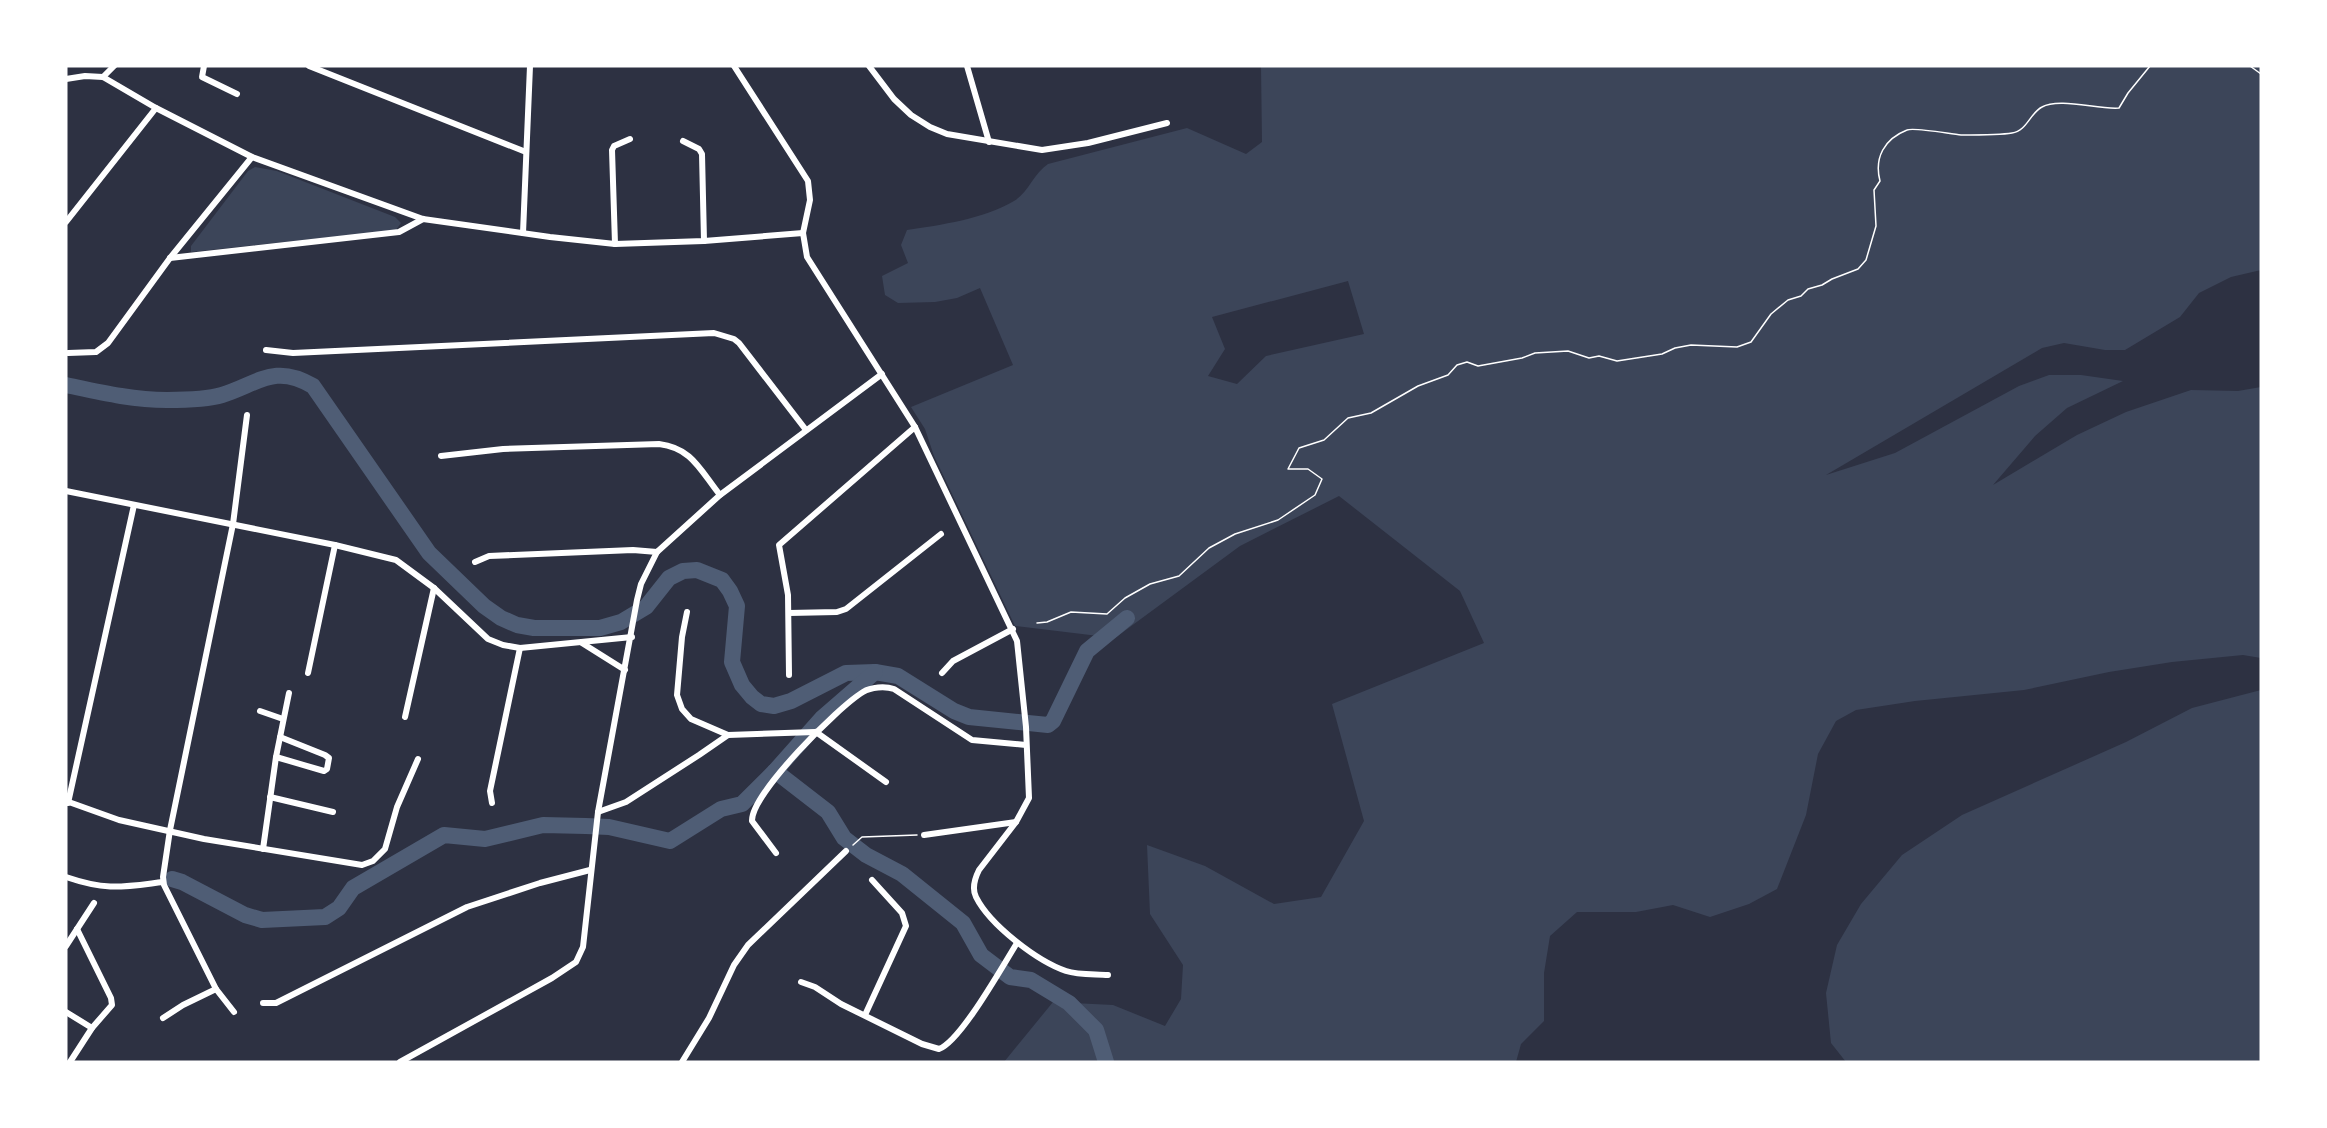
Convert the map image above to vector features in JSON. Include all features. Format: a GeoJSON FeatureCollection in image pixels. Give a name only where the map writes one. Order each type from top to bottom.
{"type":"FeatureCollection","features":[{"type":"Feature","properties":{"kind":"street"},"geometry":{"type":"LineString","coordinates":[[103,77],[114,66]]}},
{"type":"Feature","properties":{"kind":"street"},"geometry":{"type":"LineString","coordinates":[[204,66],[202,77],[237,94]]}},
{"type":"Feature","properties":{"kind":"street"},"geometry":{"type":"LineString","coordinates":[[309,66],[526,152]]}},
{"type":"Feature","properties":{"kind":"street"},"geometry":{"type":"LineString","coordinates":[[523,233],[530,66]]}},
{"type":"Feature","properties":{"kind":"street"},"geometry":{"type":"LineString","coordinates":[[734,66],[808,181],[810,200],[802,232],[807,257],[915,427],[1013,629],[1019,648],[1029,798],[1016,822],[979,870],[974,887],[975,896],[993,920],[1017,943],[1064,970],[1108,975]]}},
{"type":"Feature","properties":{"kind":"street"},"geometry":{"type":"LineString","coordinates":[[869,66],[894,99],[911,115],[947,134],[1042,150],[1089,143],[1167,123]]}},
{"type":"Feature","properties":{"kind":"street"},"geometry":{"type":"LineString","coordinates":[[967,66],[989,142]]}},
{"type":"Feature","properties":{"kind":"street"},"geometry":{"type":"LineString","coordinates":[[66,80],[85,76],[103,77],[156,108],[252,157],[423,219],[615,244],[802,232]]}},
{"type":"Feature","properties":{"kind":"street"},"geometry":{"type":"LineString","coordinates":[[66,222],[156,108]]}},
{"type":"Feature","properties":{"kind":"street"},"geometry":{"type":"LineString","coordinates":[[615,244],[612,150],[614,146],[630,139]]}},
{"type":"Feature","properties":{"kind":"street"},"geometry":{"type":"LineString","coordinates":[[683,141],[699,148],[702,154],[704,240]]}},
{"type":"Feature","properties":{"kind":"street"},"geometry":{"type":"LineString","coordinates":[[68,353],[96,352],[108,343],[170,258],[252,157]]}},
{"type":"Feature","properties":{"kind":"street"},"geometry":{"type":"LineString","coordinates":[[170,258],[399,232],[423,219]]}},
{"type":"Feature","properties":{"kind":"street"},"geometry":{"type":"LineString","coordinates":[[266,350],[293,353],[714,333],[734,339],[739,343],[806,430]]}},
{"type":"Feature","properties":{"kind":"street"},"geometry":{"type":"LineString","coordinates":[[400,1062],[542,984],[576,962],[585,936],[597,815],[632,637],[637,600],[641,584],[657,552],[720,495],[882,374]]}},
{"type":"Feature","properties":{"kind":"street"},"geometry":{"type":"LineString","coordinates":[[234,1012],[216,989],[163,882],[170,830],[233,524],[247,415]]}},
{"type":"Feature","properties":{"kind":"street"},"geometry":{"type":"LineString","coordinates":[[789,675],[787,582],[779,552],[782,541],[915,427]]}},
{"type":"Feature","properties":{"kind":"street"},"geometry":{"type":"LineString","coordinates":[[441,456],[503,449],[659,444],[674,446],[690,455],[720,495]]}},
{"type":"Feature","properties":{"kind":"street"},"geometry":{"type":"LineString","coordinates":[[66,491],[335,545],[396,560],[434,588],[488,639],[503,645],[520,648],[632,637]]}},
{"type":"Feature","properties":{"kind":"street"},"geometry":{"type":"LineString","coordinates":[[134,506],[67,802],[119,820],[204,839],[362,865],[373,861],[386,849],[397,807],[418,759]]}},
{"type":"Feature","properties":{"kind":"street"},"geometry":{"type":"LineString","coordinates":[[789,613],[837,612],[846,609],[941,534]]}},
{"type":"Feature","properties":{"kind":"street"},"geometry":{"type":"LineString","coordinates":[[308,673],[335,545]]}},
{"type":"Feature","properties":{"kind":"street"},"geometry":{"type":"LineString","coordinates":[[475,562],[489,556],[633,550],[657,552]]}},
{"type":"Feature","properties":{"kind":"street"},"geometry":{"type":"LineString","coordinates":[[405,717],[434,588]]}},
{"type":"Feature","properties":{"kind":"street"},"geometry":{"type":"LineString","coordinates":[[687,612],[682,637],[677,695],[682,709],[691,719],[728,735],[814,732],[886,782]]}},
{"type":"Feature","properties":{"kind":"street"},"geometry":{"type":"LineString","coordinates":[[942,672],[953,661],[1013,629]]}},
{"type":"Feature","properties":{"kind":"street"},"geometry":{"type":"LineString","coordinates":[[581,643],[625,670]]}},
{"type":"Feature","properties":{"kind":"street"},"geometry":{"type":"LineString","coordinates":[[492,803],[490,791],[520,648]]}},
{"type":"Feature","properties":{"kind":"street"},"geometry":{"type":"LineString","coordinates":[[776,853],[752,821],[755,806],[814,732],[864,691],[888,687],[916,702],[972,740],[1026,745]]}},
{"type":"Feature","properties":{"kind":"street"},"geometry":{"type":"LineString","coordinates":[[263,849],[276,757],[289,693]]}},
{"type":"Feature","properties":{"kind":"street"},"geometry":{"type":"LineString","coordinates":[[260,711],[283,719]]}},
{"type":"Feature","properties":{"kind":"street"},"geometry":{"type":"LineString","coordinates":[[597,815],[626,802],[728,735]]}},
{"type":"Feature","properties":{"kind":"street"},"geometry":{"type":"LineString","coordinates":[[276,757],[324,771],[328,766],[329,758],[325,755],[280,737]]}},
{"type":"Feature","properties":{"kind":"street"},"geometry":{"type":"LineString","coordinates":[[270,797],[333,812]]}},
{"type":"Feature","properties":{"kind":"street"},"geometry":{"type":"LineString","coordinates":[[924,835],[1016,822]]}},
{"type":"Feature","properties":{"kind":"street"},"geometry":{"type":"LineString","coordinates":[[682,1062],[709,1017],[734,965],[748,945],[846,850]]}},
{"type":"Feature","properties":{"kind":"street"},"geometry":{"type":"LineString","coordinates":[[263,1003],[276,1003],[467,907],[540,883],[591,870]]}},
{"type":"Feature","properties":{"kind":"street"},"geometry":{"type":"LineString","coordinates":[[66,877],[99,887],[112,888],[163,882]]}},
{"type":"Feature","properties":{"kind":"street"},"geometry":{"type":"LineString","coordinates":[[865,1015],[906,926],[902,913],[872,880]]}},
{"type":"Feature","properties":{"kind":"street"},"geometry":{"type":"LineString","coordinates":[[66,946],[94,903]]}},
{"type":"Feature","properties":{"kind":"street"},"geometry":{"type":"LineString","coordinates":[[70,1062],[92,1028],[112,1005],[111,998],[77,929]]}},
{"type":"Feature","properties":{"kind":"street"},"geometry":{"type":"LineString","coordinates":[[801,982],[815,987],[841,1004],[922,1044],[939,1049],[950,1042],[993,982],[1017,943]]}},
{"type":"Feature","properties":{"kind":"street"},"geometry":{"type":"LineString","coordinates":[[163,1018],[183,1005],[216,989]]}},
{"type":"Feature","properties":{"kind":"street"},"geometry":{"type":"LineString","coordinates":[[66,1012],[92,1028]]}},
{"type":"Feature","properties":{"kind":"path"},"geometry":{"type":"LineString","coordinates":[[1037,623],[1047,622],[1071,612],[1107,614],[1125,598],[1150,584],[1179,576],[1209,548],[1235,534],[1278,520],[1315,495],[1322,479],[1308,469],[1288,469],[1299,448],[1324,440],[1348,418],[1371,413],[1418,386],[1448,375],[1457,365],[1467,362],[1479,366],[1522,358],[1535,353],[1568,351],[1588,358],[1599,356],[1617,361],[1662,354],[1675,348],[1691,345],[1716,348],[1737,347],[1751,342],[1771,314],[1788,300],[1801,296],[1808,289],[1858,269],[1866,260],[1876,226],[1874,190],[1880,181],[1877,170],[1880,151],[1886,143],[1908,129],[1964,135],[2014,133],[2028,124],[2041,107],[2057,103],[2119,108],[2150,66]]}},
{"type":"Feature","properties":{"kind":"path"},"geometry":{"type":"LineString","coordinates":[[2250,66],[2261,74]]}},
{"type":"Feature","properties":{"kind":"path"},"geometry":{"type":"LineString","coordinates":[[846,850],[862,837],[924,835]]}},
{"type":"Feature","properties":{"kind":"shaded area"},"geometry":{"type":"Polygon","coordinates":[[[1261,66],[2261,66],[2261,270],[2231,277],[2199,293],[2180,317],[2125,350],[2105,350],[2064,343],[2042,348],[1826,475],[1895,453],[2019,386],[2049,375],[2081,375],[2123,381],[2067,408],[2035,436],[1993,485],[2077,435],[2126,412],[2191,390],[2238,391],[2261,387],[2261,658],[2243,655],[2172,662],[2109,672],[2024,690],[1915,701],[1856,710],[1836,721],[1818,754],[1806,815],[1777,889],[1749,904],[1710,917],[1673,905],[1636,912],[1577,912],[1550,936],[1544,973],[1544,1021],[1521,1044],[1516,1062],[1004,1062],[1053,1002],[1113,1005],[1165,1026],[1181,999],[1183,965],[1150,914],[1147,845],[1205,866],[1274,904],[1321,897],[1364,821],[1332,704],[1484,643],[1460,591],[1339,496],[1240,546],[1115,638],[1015,626],[934,456],[925,429],[911,407],[1013,365],[980,288],[957,298],[935,302],[898,303],[885,295],[882,276],[908,263],[901,245],[907,230],[962,220],[1002,207],[1019,197],[1048,164],[1187,128],[1246,154],[1262,142],[1261,66]],[[1348,281],[1212,317],[1225,349],[1208,376],[1237,384],[1266,356],[1364,334],[1348,281]]]}},
{"type":"Feature","properties":{"kind":"shaded area"},"geometry":{"type":"Polygon","coordinates":[[[255,167],[277,171],[395,217],[401,223],[396,230],[191,252],[191,246],[248,171],[255,167]]]}},
{"type":"Feature","properties":{"kind":"shaded area"},"geometry":{"type":"Polygon","coordinates":[[[2261,690],[2261,1062],[1846,1062],[1831,1043],[1826,993],[1837,945],[1861,904],[1902,855],[1962,815],[2126,742],[2192,708],[2261,690]]]}},
{"type":"Feature","properties":{"kind":"waterway"},"geometry":{"type":"LineString","coordinates":[[66,385],[128,397],[180,400],[216,397],[256,381],[277,376],[299,379],[313,386],[429,553],[484,606],[501,618],[517,625],[534,628],[600,628],[621,622],[646,607],[669,578],[683,571],[697,570],[722,580],[730,591],[737,606],[732,662],[742,685],[761,704],[774,706],[791,701],[846,673],[875,672],[898,676],[954,711],[969,717],[1048,725],[1053,721],[1087,651],[1127,618]]}},
{"type":"Feature","properties":{"kind":"waterway"},"geometry":{"type":"LineString","coordinates":[[172,879],[245,915],[262,920],[325,917],[339,908],[353,888],[444,835],[485,839],[543,825],[586,826],[609,827],[670,841],[721,809],[742,804],[822,718],[875,672]]}},
{"type":"Feature","properties":{"kind":"waterway"},"geometry":{"type":"LineString","coordinates":[[775,771],[828,812],[844,838],[866,855],[902,874],[963,923],[981,955],[1010,977],[1031,980],[1069,1003],[1096,1030],[1106,1062]]}}]}
